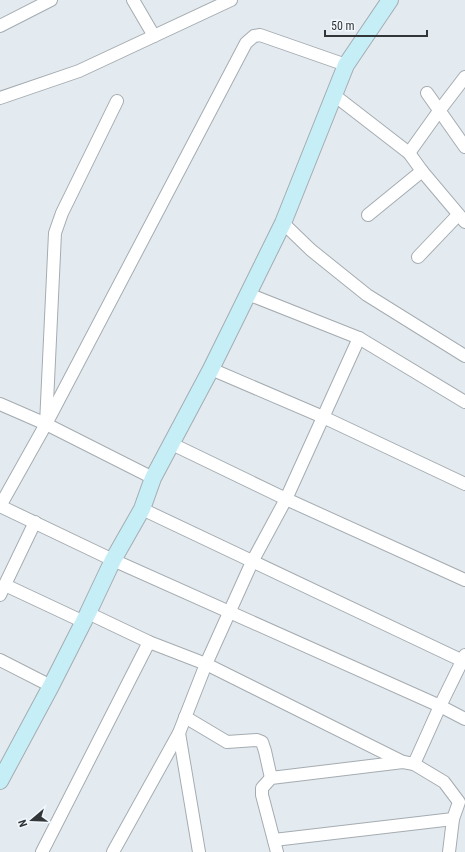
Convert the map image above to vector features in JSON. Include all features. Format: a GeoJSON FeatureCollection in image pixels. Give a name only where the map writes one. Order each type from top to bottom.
{"type":"FeatureCollection","features":[{"type":"Feature","properties":{"kind":"street"},"geometry":{"type":"LineString","coordinates":[[0,26],[51,0]]}},
{"type":"Feature","properties":{"kind":"street"},"geometry":{"type":"LineString","coordinates":[[133,0],[154,36]]}},
{"type":"Feature","properties":{"kind":"street"},"geometry":{"type":"LineString","coordinates":[[0,98],[79,71],[232,0]]}},
{"type":"Feature","properties":{"kind":"street"},"geometry":{"type":"LineString","coordinates":[[0,781],[86,618],[112,560],[142,509],[153,478],[211,369],[283,223],[346,65],[390,0]]}},
{"type":"Feature","properties":{"kind":"street"},"geometry":{"type":"LineString","coordinates":[[346,65],[260,34],[254,36],[246,43],[46,424],[0,506],[112,560],[440,706],[465,720]]}},
{"type":"Feature","properties":{"kind":"street"},"geometry":{"type":"LineString","coordinates":[[409,153],[438,111],[465,77]]}},
{"type":"Feature","properties":{"kind":"street"},"geometry":{"type":"LineString","coordinates":[[427,93],[438,111],[465,147]]}},
{"type":"Feature","properties":{"kind":"street"},"geometry":{"type":"LineString","coordinates":[[334,95],[409,153],[461,219],[418,257]]}},
{"type":"Feature","properties":{"kind":"street"},"geometry":{"type":"LineString","coordinates":[[46,424],[55,233],[62,213],[117,101]]}},
{"type":"Feature","properties":{"kind":"street"},"geometry":{"type":"LineString","coordinates":[[368,215],[422,171]]}},
{"type":"Feature","properties":{"kind":"street"},"geometry":{"type":"LineString","coordinates":[[283,223],[311,250],[367,295],[465,356]]}},
{"type":"Feature","properties":{"kind":"street"},"geometry":{"type":"LineString","coordinates":[[248,294],[359,338],[465,402]]}},
{"type":"Feature","properties":{"kind":"street"},"geometry":{"type":"LineString","coordinates":[[113,852],[179,733],[206,664],[252,562],[286,499],[359,338]]}},
{"type":"Feature","properties":{"kind":"street"},"geometry":{"type":"LineString","coordinates":[[211,369],[323,417],[465,484]]}},
{"type":"Feature","properties":{"kind":"street"},"geometry":{"type":"LineString","coordinates":[[0,404],[46,424],[153,478]]}},
{"type":"Feature","properties":{"kind":"street"},"geometry":{"type":"LineString","coordinates":[[172,444],[286,499],[465,580]]}},
{"type":"Feature","properties":{"kind":"street"},"geometry":{"type":"LineString","coordinates":[[142,509],[252,562],[464,659],[409,763]]}},
{"type":"Feature","properties":{"kind":"street"},"geometry":{"type":"LineString","coordinates":[[34,522],[3,590],[86,618],[206,664],[409,763],[444,782],[462,803],[453,819],[449,852]]}},
{"type":"Feature","properties":{"kind":"street"},"geometry":{"type":"LineString","coordinates":[[42,852],[149,642]]}},
{"type":"Feature","properties":{"kind":"street"},"geometry":{"type":"LineString","coordinates":[[0,660],[51,686]]}},
{"type":"Feature","properties":{"kind":"street"},"geometry":{"type":"LineString","coordinates":[[185,717],[227,742],[257,740],[262,742],[271,778]]}},
{"type":"Feature","properties":{"kind":"street"},"geometry":{"type":"LineString","coordinates":[[179,733],[199,852]]}},
{"type":"Feature","properties":{"kind":"street"},"geometry":{"type":"LineString","coordinates":[[277,852],[262,795],[262,788],[271,778],[409,763]]}},
{"type":"Feature","properties":{"kind":"street"},"geometry":{"type":"LineString","coordinates":[[274,840],[453,819]]}}]}
